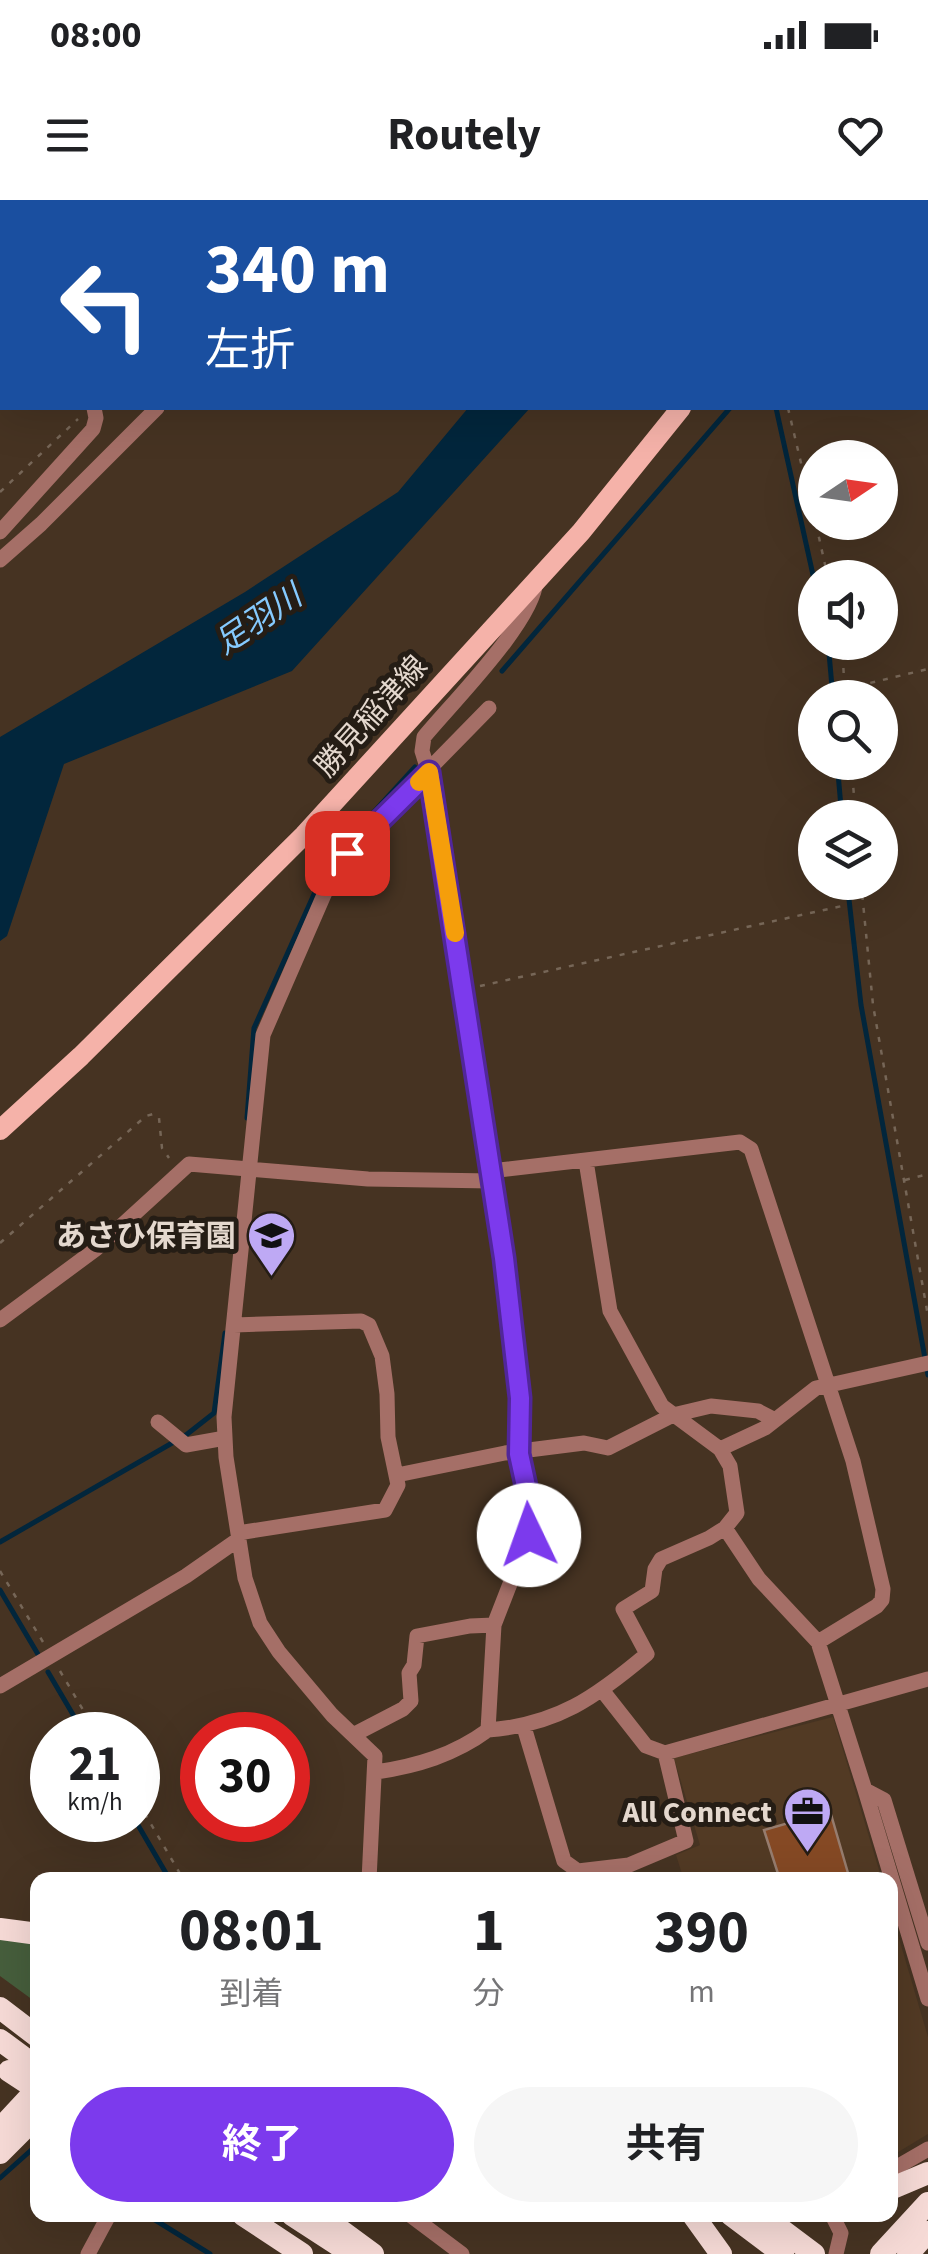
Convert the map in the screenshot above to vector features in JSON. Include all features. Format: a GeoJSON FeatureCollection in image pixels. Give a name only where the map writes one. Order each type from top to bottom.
{"type":"FeatureCollection","features":[{"type":"Feature","properties":{"kind":"highway"},"geometry":{"type":"LineString","coordinates":[[0,1930],[30,1933]]}},
{"type":"Feature","properties":{"kind":"highway"},"geometry":{"type":"LineString","coordinates":[[0,2008],[30,2031]]}},
{"type":"Feature","properties":{"kind":"highway"},"geometry":{"type":"LineString","coordinates":[[0,2040],[17,2065]]}},
{"type":"Feature","properties":{"kind":"highway"},"geometry":{"type":"LineString","coordinates":[[0,2129],[30,2097]]}},
{"type":"Feature","properties":{"kind":"highway"},"geometry":{"type":"LineString","coordinates":[[0,2153],[30,2123]]}},
{"type":"Feature","properties":{"kind":"highway"},"geometry":{"type":"LineString","coordinates":[[898,2186],[928,2173]]}},
{"type":"Feature","properties":{"kind":"highway"},"geometry":{"type":"LineString","coordinates":[[880,2254],[928,2203]]}},
{"type":"Feature","properties":{"kind":"highway"},"geometry":{"type":"LineString","coordinates":[[251,2222],[302,2254]]}},
{"type":"Feature","properties":{"kind":"highway"},"geometry":{"type":"LineString","coordinates":[[303,2222],[352,2254]]}},
{"type":"Feature","properties":{"kind":"highway"},"geometry":{"type":"LineString","coordinates":[[329,2222],[372,2254]]}},
{"type":"Feature","properties":{"kind":"highway"},"geometry":{"type":"LineString","coordinates":[[698,2222],[721,2254]]}},
{"type":"Feature","properties":{"kind":"highway"},"geometry":{"type":"LineString","coordinates":[[741,2222],[784,2254]]}},
{"type":"Feature","properties":{"kind":"highway"},"geometry":{"type":"LineString","coordinates":[[771,2222],[814,2254]]}},
{"type":"Feature","properties":{"kind":"highway"},"geometry":{"type":"LineString","coordinates":[[908,2254],[928,2232]]}},
{"type":"Feature","properties":{"kind":"main road","name":"勝見稲津線"},"geometry":{"type":"LineString","coordinates":[[0,1130],[82,1056],[304,835],[581,532],[679,410]]}},
{"type":"Feature","properties":{"kind":"street"},"geometry":{"type":"LineString","coordinates":[[0,532],[92,429],[94,410]]}},
{"type":"Feature","properties":{"kind":"street"},"geometry":{"type":"LineString","coordinates":[[0,560],[154,410]]}},
{"type":"Feature","properties":{"kind":"street"},"geometry":{"type":"LineString","coordinates":[[488,1730],[494,1626],[529,1535],[531,1509],[519,1454],[520,1398],[492,1176],[429,772],[422,751],[424,737],[522,619],[536,594],[536,579]]}},
{"type":"Feature","properties":{"kind":"street"},"geometry":{"type":"LineString","coordinates":[[373,1872],[375,1756],[280,1652],[260,1623],[245,1578],[225,1438],[245,1171],[263,1035],[330,881],[347,853],[490,708]]}},
{"type":"Feature","properties":{"kind":"street"},"geometry":{"type":"LineString","coordinates":[[0,1320],[96,1249],[189,1164],[368,1179],[492,1176],[740,1142],[751,1149],[853,1461],[883,1589],[877,1606],[818,1642]]}},
{"type":"Feature","properties":{"kind":"street"},"geometry":{"type":"LineString","coordinates":[[376,1772],[422,1765],[488,1730],[524,1728],[545,1722],[602,1690],[647,1654],[623,1609],[652,1590],[661,1559],[725,1528],[737,1512],[730,1466],[720,1449],[662,1406],[610,1311],[586,1161]]}},
{"type":"Feature","properties":{"kind":"street"},"geometry":{"type":"LineString","coordinates":[[0,1686],[186,1576],[238,1536],[386,1510],[398,1486],[388,1437],[382,1356],[368,1325],[361,1321],[234,1325]]}},
{"type":"Feature","properties":{"kind":"street"},"geometry":{"type":"LineString","coordinates":[[720,1449],[775,1420],[816,1388],[923,1364]]}},
{"type":"Feature","properties":{"kind":"street"},"geometry":{"type":"LineString","coordinates":[[396,1475],[505,1453],[584,1443],[608,1448],[672,1416],[722,1406],[758,1410],[775,1420]]}},
{"type":"Feature","properties":{"kind":"street"},"geometry":{"type":"LineString","coordinates":[[158,1422],[179,1439],[225,1438]]}},
{"type":"Feature","properties":{"kind":"street"},"geometry":{"type":"LineString","coordinates":[[725,1528],[759,1579],[818,1642],[890,1872]]}},
{"type":"Feature","properties":{"kind":"street"},"geometry":{"type":"LineString","coordinates":[[353,1735],[411,1701],[408,1673],[414,1666],[417,1636],[470,1626],[494,1626]]}},
{"type":"Feature","properties":{"kind":"street"},"geometry":{"type":"LineString","coordinates":[[602,1690],[646,1746],[665,1753],[928,1680]]}},
{"type":"Feature","properties":{"kind":"street"},"geometry":{"type":"LineString","coordinates":[[524,1728],[564,1861],[575,1872]]}},
{"type":"Feature","properties":{"kind":"street"},"geometry":{"type":"LineString","coordinates":[[597,1872],[629,1865],[686,1841],[665,1753]]}},
{"type":"Feature","properties":{"kind":"street"},"geometry":{"type":"LineString","coordinates":[[865,1790],[884,1800],[928,1944]]}},
{"type":"Feature","properties":{"kind":"street"},"geometry":{"type":"LineString","coordinates":[[898,1900],[928,2000]]}},
{"type":"Feature","properties":{"kind":"street"},"geometry":{"type":"LineString","coordinates":[[898,2166],[928,2149]]}},
{"type":"Feature","properties":{"kind":"street"},"geometry":{"type":"LineString","coordinates":[[88,2254],[105,2222]]}},
{"type":"Feature","properties":{"kind":"street"},"geometry":{"type":"LineString","coordinates":[[419,2222],[462,2254]]}},
{"type":"Feature","properties":{"kind":"street"},"geometry":{"type":"LineString","coordinates":[[836,2222],[842,2239],[836,2254]]}},
{"type":"Feature","properties":{"kind":"path"},"geometry":{"type":"LineString","coordinates":[[788,410],[798,450]]}},
{"type":"Feature","properties":{"kind":"path"},"geometry":{"type":"LineString","coordinates":[[0,492],[77,420]]}},
{"type":"Feature","properties":{"kind":"path"},"geometry":{"type":"LineString","coordinates":[[882,680],[928,669]]}},
{"type":"Feature","properties":{"kind":"path"},"geometry":{"type":"LineString","coordinates":[[864,900],[873,1006],[928,1316]]}},
{"type":"Feature","properties":{"kind":"path"},"geometry":{"type":"LineString","coordinates":[[464,990],[842,906]]}},
{"type":"Feature","properties":{"kind":"path"},"geometry":{"type":"LineString","coordinates":[[0,1243],[146,1116],[153,1114],[159,1118],[166,1156],[189,1164]]}},
{"type":"Feature","properties":{"kind":"path"},"geometry":{"type":"LineString","coordinates":[[904,1180],[928,1174]]}},
{"type":"Feature","properties":{"kind":"path"},"geometry":{"type":"LineString","coordinates":[[160,1840],[179,1872]]}},
{"type":"Feature","properties":{"kind":"shaded area"},"geometry":{"type":"Polygon","coordinates":[[[833,1717],[880,1872],[681,1872],[676,1855],[700,1845],[674,1758],[833,1717]]]}},
{"type":"Feature","properties":{"kind":"shaded area"},"geometry":{"type":"Polygon","coordinates":[[[898,1935],[928,2037],[928,2134],[898,2152],[898,1935]]]}},
{"type":"Feature","properties":{"kind":"green space"},"geometry":{"type":"Polygon","coordinates":[[[0,1933],[30,1938],[30,1998],[0,1976],[0,1933]]]}},
{"type":"Feature","properties":{"kind":"water","name":"足羽川"},"geometry":{"type":"Polygon","coordinates":[[[466,410],[528,410],[292,671],[64,764],[7,936],[0,941],[0,737],[245,592],[398,492],[466,410]]]}},
{"type":"Feature","properties":{"kind":"building","name":"All Connect"},"geometry":{"type":"Polygon","coordinates":[[[830,1811],[848,1872],[777,1872],[764,1830],[830,1811]]]}},
{"type":"Feature","properties":{"kind":"waterway"},"geometry":{"type":"LineString","coordinates":[[502,671],[728,410]]}},
{"type":"Feature","properties":{"kind":"waterway"},"geometry":{"type":"LineString","coordinates":[[776,410],[810,560]]}},
{"type":"Feature","properties":{"kind":"waterway"},"geometry":{"type":"LineString","coordinates":[[830,660],[831,680]]}},
{"type":"Feature","properties":{"kind":"waterway"},"geometry":{"type":"LineString","coordinates":[[247,1118],[254,1028],[324,872],[415,767]]}},
{"type":"Feature","properties":{"kind":"waterway"},"geometry":{"type":"LineString","coordinates":[[839,780],[840,800]]}},
{"type":"Feature","properties":{"kind":"waterway"},"geometry":{"type":"LineString","coordinates":[[849,900],[861,1005],[928,1375]]}},
{"type":"Feature","properties":{"kind":"waterway"},"geometry":{"type":"LineString","coordinates":[[0,1542],[186,1435],[214,1413],[225,1333]]}},
{"type":"Feature","properties":{"kind":"waterway"},"geometry":{"type":"LineString","coordinates":[[0,1590],[39,1656]]}},
{"type":"Feature","properties":{"kind":"waterway"},"geometry":{"type":"LineString","coordinates":[[48,1672],[71,1712]]}},
{"type":"Feature","properties":{"kind":"waterway"},"geometry":{"type":"LineString","coordinates":[[148,1842],[165,1872]]}},
{"type":"Feature","properties":{"kind":"waterway"},"geometry":{"type":"LineString","coordinates":[[0,2178],[30,2151]]}},
{"type":"Feature","properties":{"kind":"waterway"},"geometry":{"type":"LineString","coordinates":[[158,2222],[210,2254]]}},
{"type":"Feature","properties":{"kind":"slow traffic"},"geometry":{"type":"LineString","coordinates":[[419,782],[429,772],[455,933]]}},
{"type":"Feature","properties":{"kind":"place","name":"あさひ保育園"},"geometry":{"type":"Point","coordinates":[271,1278]}},
{"type":"Feature","properties":{"kind":"place","name":"All Connect"},"geometry":{"type":"Point","coordinates":[807,1854]}},
{"type":"Feature","properties":{"kind":"route"},"geometry":{"type":"LineString","coordinates":[[347,853],[429,772],[504,1258],[520,1398],[519,1454],[531,1509],[529,1535]]}}]}
